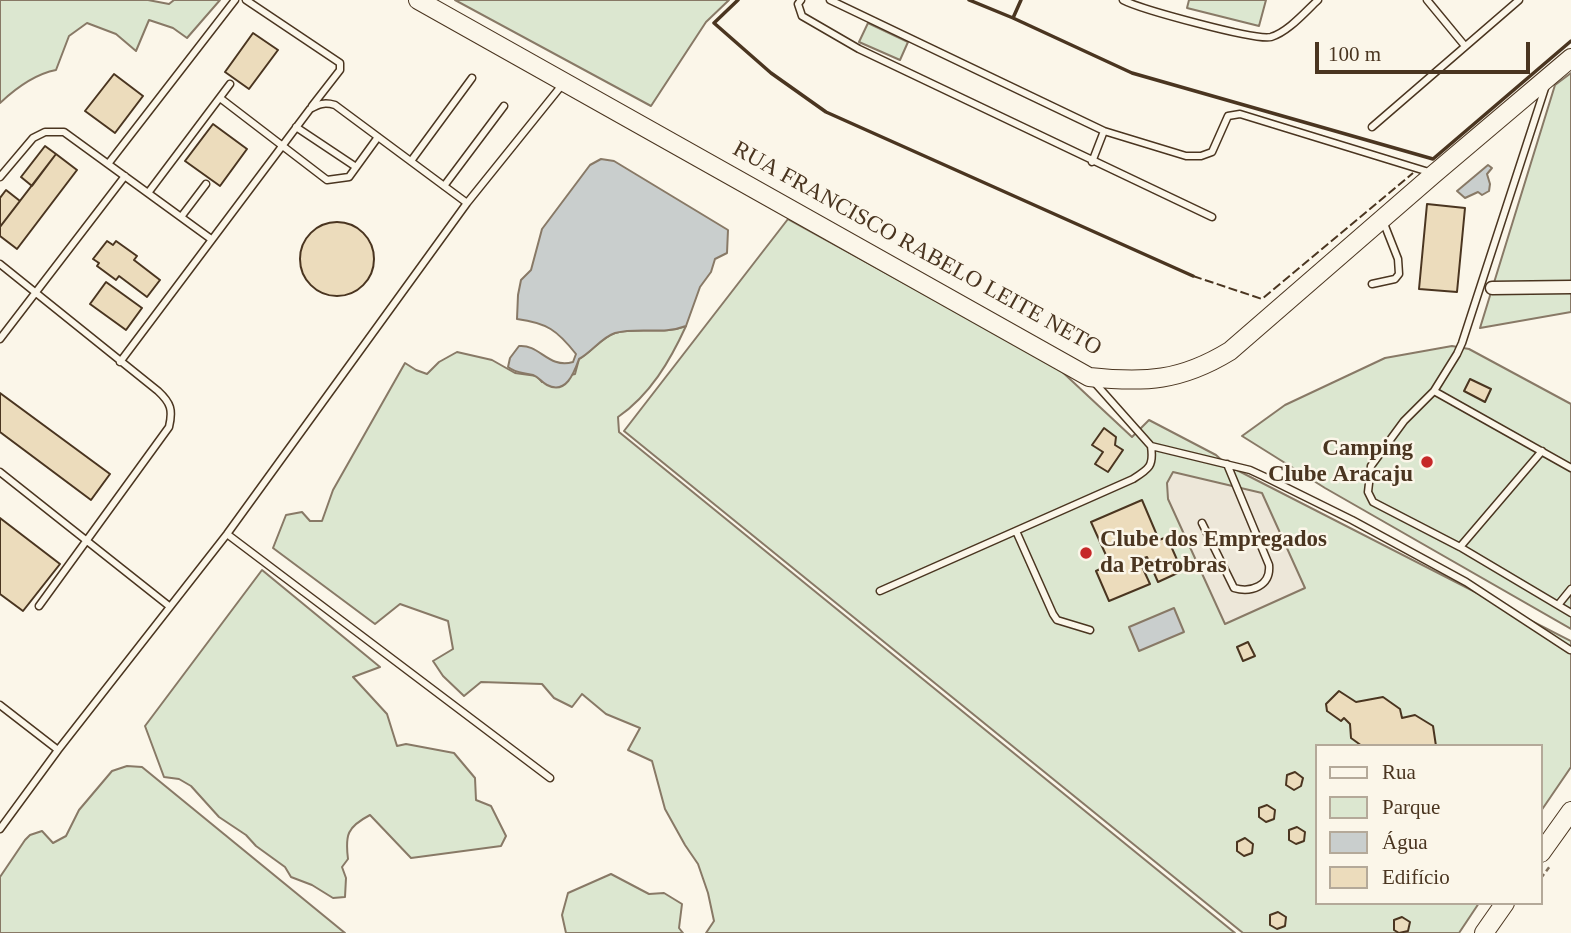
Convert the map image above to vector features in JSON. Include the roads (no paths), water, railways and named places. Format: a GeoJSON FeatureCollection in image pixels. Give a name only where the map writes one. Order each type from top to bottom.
{"type":"FeatureCollection","features":[{"type":"Feature","properties":{"kind":"street","name":"RUA FRANCISCO RABELO LEITE NETO"},"geometry":{"type":"LineString","coordinates":[[418,0],[1089,377],[1120,380],[1165,378],[1204,367],[1230,351],[1571,58]]}},
{"type":"Feature","properties":{"kind":"street"},"geometry":{"type":"LineString","coordinates":[[1492,288],[1571,287]]}},
{"type":"Feature","properties":{"kind":"street"},"geometry":{"type":"LineString","coordinates":[[1543,850],[1571,811]]}},
{"type":"Feature","properties":{"kind":"street"},"geometry":{"type":"LineString","coordinates":[[1483,933],[1504,905]]}},
{"type":"Feature","properties":{"kind":"lane"},"geometry":{"type":"LineString","coordinates":[[108,164],[235,0]]}},
{"type":"Feature","properties":{"kind":"lane"},"geometry":{"type":"LineString","coordinates":[[120,362],[340,69],[340,63],[246,0]]}},
{"type":"Feature","properties":{"kind":"lane"},"geometry":{"type":"LineString","coordinates":[[801,0],[798,4],[802,16],[827,31],[1212,218]]}},
{"type":"Feature","properties":{"kind":"lane"},"geometry":{"type":"LineString","coordinates":[[830,0],[1104,131],[1186,156],[1201,156],[1212,152],[1228,116],[1240,114],[1434,174]]}},
{"type":"Feature","properties":{"kind":"lane"},"geometry":{"type":"LineString","coordinates":[[1123,0],[1236,33],[1269,38],[1281,32],[1318,0]]}},
{"type":"Feature","properties":{"kind":"lane"},"geometry":{"type":"LineString","coordinates":[[1427,0],[1465,46]]}},
{"type":"Feature","properties":{"kind":"lane"},"geometry":{"type":"LineString","coordinates":[[1372,127],[1520,0]]}},
{"type":"Feature","properties":{"kind":"lane"},"geometry":{"type":"LineString","coordinates":[[1548,77],[1462,343],[1434,390],[1404,421],[1371,466],[1368,492],[1373,502],[1460,547],[1571,613]]}},
{"type":"Feature","properties":{"kind":"lane"},"geometry":{"type":"LineString","coordinates":[[411,161],[472,78]]}},
{"type":"Feature","properties":{"kind":"lane"},"geometry":{"type":"LineString","coordinates":[[0,829],[58,750],[227,534],[467,203],[565,81]]}},
{"type":"Feature","properties":{"kind":"lane"},"geometry":{"type":"LineString","coordinates":[[148,193],[230,84]]}},
{"type":"Feature","properties":{"kind":"lane"},"geometry":{"type":"LineString","coordinates":[[220,98],[327,180],[349,177],[378,137]]}},
{"type":"Feature","properties":{"kind":"lane"},"geometry":{"type":"LineString","coordinates":[[310,109],[326,102],[335,105],[467,203]]}},
{"type":"Feature","properties":{"kind":"lane"},"geometry":{"type":"LineString","coordinates":[[444,186],[504,106]]}},
{"type":"Feature","properties":{"kind":"lane"},"geometry":{"type":"LineString","coordinates":[[296,127],[356,167]]}},
{"type":"Feature","properties":{"kind":"lane"},"geometry":{"type":"LineString","coordinates":[[1092,162],[1104,131]]}},
{"type":"Feature","properties":{"kind":"lane"},"geometry":{"type":"LineString","coordinates":[[0,177],[33,138],[45,132],[64,132],[211,239]]}},
{"type":"Feature","properties":{"kind":"lane"},"geometry":{"type":"LineString","coordinates":[[0,339],[125,176]]}},
{"type":"Feature","properties":{"kind":"lane"},"geometry":{"type":"LineString","coordinates":[[181,217],[206,184]]}},
{"type":"Feature","properties":{"kind":"lane"},"geometry":{"type":"LineString","coordinates":[[1372,284],[1395,279],[1399,274],[1398,259],[1382,219]]}},
{"type":"Feature","properties":{"kind":"lane"},"geometry":{"type":"LineString","coordinates":[[0,264],[158,391],[169,401],[173,413],[169,427],[38,606]]}},
{"type":"Feature","properties":{"kind":"lane"},"geometry":{"type":"LineString","coordinates":[[880,592],[1133,479],[1148,469],[1153,458],[1151,446],[1089,377]]}},
{"type":"Feature","properties":{"kind":"lane"},"geometry":{"type":"LineString","coordinates":[[1434,390],[1571,468]]}},
{"type":"Feature","properties":{"kind":"lane"},"geometry":{"type":"LineString","coordinates":[[1151,446],[1227,464],[1263,476],[1466,582],[1570,650]]}},
{"type":"Feature","properties":{"kind":"lane"},"geometry":{"type":"LineString","coordinates":[[1460,547],[1542,451]]}},
{"type":"Feature","properties":{"kind":"lane"},"geometry":{"type":"LineString","coordinates":[[1202,523],[1234,588],[1249,590],[1259,587],[1267,578],[1269,565],[1227,464]]}},
{"type":"Feature","properties":{"kind":"lane"},"geometry":{"type":"LineString","coordinates":[[0,472],[169,606]]}},
{"type":"Feature","properties":{"kind":"lane"},"geometry":{"type":"LineString","coordinates":[[1016,531],[1057,620],[1090,630]]}},
{"type":"Feature","properties":{"kind":"lane"},"geometry":{"type":"LineString","coordinates":[[227,534],[550,778]]}},
{"type":"Feature","properties":{"kind":"lane"},"geometry":{"type":"LineString","coordinates":[[1558,605],[1571,589]]}},
{"type":"Feature","properties":{"kind":"lane"},"geometry":{"type":"LineString","coordinates":[[0,705],[58,750]]}},
{"type":"Feature","properties":{"kind":"water"},"geometry":{"type":"Polygon","coordinates":[[[601,159],[614,161],[728,230],[727,253],[715,259],[711,272],[700,287],[686,326],[669,330],[624,331],[610,335],[579,359],[572,376],[564,385],[554,387],[535,376],[508,367],[510,358],[519,346],[526,346],[564,363],[573,362],[576,354],[551,329],[517,319],[521,280],[531,270],[542,229],[590,165],[601,159]]]}},
{"type":"Feature","properties":{"kind":"water"},"geometry":{"type":"Polygon","coordinates":[[[1488,165],[1492,168],[1487,174],[1489,191],[1482,195],[1478,192],[1465,198],[1457,191],[1488,165]]]}},
{"type":"Feature","properties":{"kind":"water"},"geometry":{"type":"Polygon","coordinates":[[[1174,608],[1184,632],[1139,651],[1129,627],[1174,608]]]}},
{"type":"Feature","properties":{"kind":"place","name":"Camping Clube Aracaju"},"geometry":{"type":"Point","coordinates":[1427,462]}},
{"type":"Feature","properties":{"kind":"place","name":"Clube dos Empregados da Petrobras"},"geometry":{"type":"Point","coordinates":[1086,553]}}]}
